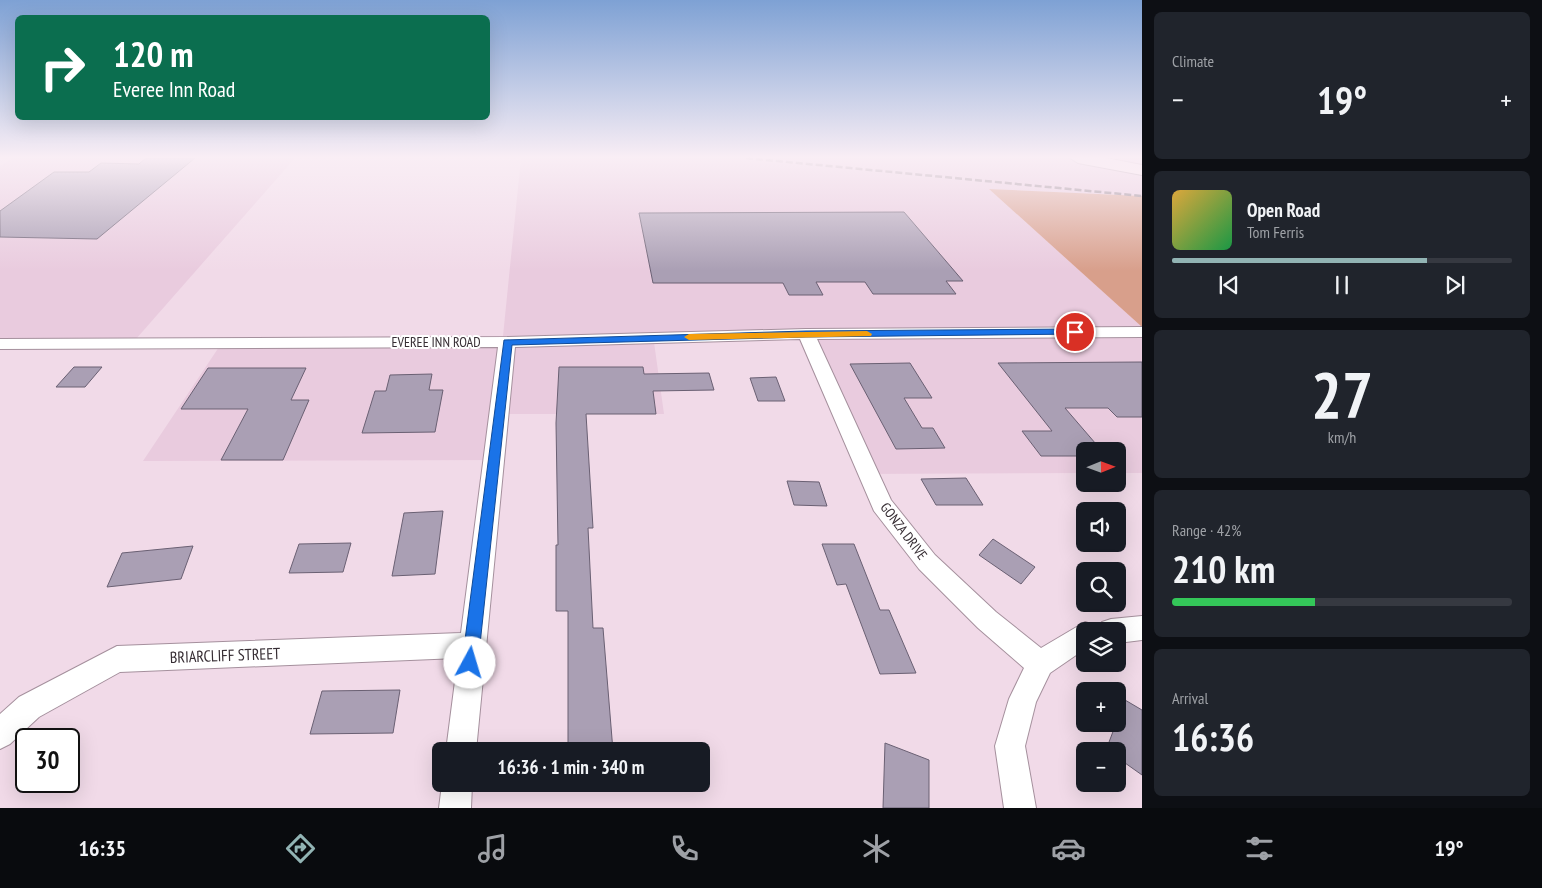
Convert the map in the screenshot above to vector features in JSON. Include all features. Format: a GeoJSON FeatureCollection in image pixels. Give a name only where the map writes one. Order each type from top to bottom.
{"type":"FeatureCollection","features":[{"type":"Feature","properties":{"kind":"street","name":"EVEREE INN ROAD"},"geometry":{"type":"LineString","coordinates":[[0,344],[507,342],[806,334],[1142,332]]}},
{"type":"Feature","properties":{"kind":"street","name":"GONZA DRIVE"},"geometry":{"type":"LineString","coordinates":[[806,334],[882,505],[927,562],[987,620],[1040,664]]}},
{"type":"Feature","properties":{"kind":"street"},"geometry":{"type":"LineString","coordinates":[[462,742],[507,342]]}},
{"type":"Feature","properties":{"kind":"street"},"geometry":{"type":"LineString","coordinates":[[1126,630],[1142,628]]}},
{"type":"Feature","properties":{"kind":"street"},"geometry":{"type":"LineString","coordinates":[[1020,808],[1010,746],[1023,699],[1040,664],[1076,640]]}},
{"type":"Feature","properties":{"kind":"street","name":"BRIARCLIFF STREET"},"geometry":{"type":"LineString","coordinates":[[0,734],[29,707],[117,659],[472,645]]}},
{"type":"Feature","properties":{"kind":"street"},"geometry":{"type":"LineString","coordinates":[[455,808],[456,792]]}},
{"type":"Feature","properties":{"kind":"shaded area"},"geometry":{"type":"Polygon","coordinates":[[[0,196],[262,196],[136,339],[0,338],[0,196]]]}},
{"type":"Feature","properties":{"kind":"shaded area"},"geometry":{"type":"Polygon","coordinates":[[[517,196],[996,196],[1142,327],[1142,473],[1126,473],[1126,442],[1076,442],[1076,473],[858,474],[796,333],[653,335],[664,414],[504,414],[495,460],[143,461],[225,338],[503,336],[517,196]]]}},
{"type":"Feature","properties":{"kind":"shaded area"},"geometry":{"type":"Polygon","coordinates":[[[996,196],[1142,196],[1142,327],[996,196]]]}},
{"type":"Feature","properties":{"kind":"building"},"geometry":{"type":"Polygon","coordinates":[[[21,196],[149,196],[97,239],[0,237],[0,211],[21,196]]]}},
{"type":"Feature","properties":{"kind":"building"},"geometry":{"type":"Polygon","coordinates":[[[904,212],[963,281],[946,281],[956,294],[873,294],[865,282],[816,282],[823,295],[789,295],[783,283],[653,283],[639,213],[904,212]]]}},
{"type":"Feature","properties":{"kind":"building"},"geometry":{"type":"Polygon","coordinates":[[[1142,362],[1142,417],[1117,417],[1108,408],[1065,408],[1094,442],[1076,442],[1076,456],[1041,456],[1022,431],[1052,431],[998,363],[1142,362]]]}},
{"type":"Feature","properties":{"kind":"building"},"geometry":{"type":"Polygon","coordinates":[[[910,363],[932,398],[904,398],[922,428],[933,428],[945,448],[896,449],[850,364],[910,363]]]}},
{"type":"Feature","properties":{"kind":"building"},"geometry":{"type":"Polygon","coordinates":[[[74,367],[102,367],[85,387],[56,387],[74,367]]]}},
{"type":"Feature","properties":{"kind":"building"},"geometry":{"type":"Polygon","coordinates":[[[559,367],[643,367],[644,374],[709,373],[714,390],[653,391],[656,414],[586,414],[593,528],[588,528],[593,628],[603,628],[612,742],[568,742],[568,611],[556,611],[556,545],[558,545],[556,423],[559,367]]]}},
{"type":"Feature","properties":{"kind":"building"},"geometry":{"type":"Polygon","coordinates":[[[208,368],[306,368],[291,400],[309,400],[283,460],[221,460],[248,409],[181,409],[208,368]]]}},
{"type":"Feature","properties":{"kind":"building"},"geometry":{"type":"Polygon","coordinates":[[[432,374],[429,390],[443,390],[435,432],[362,433],[375,391],[386,391],[390,375],[432,374]]]}},
{"type":"Feature","properties":{"kind":"building"},"geometry":{"type":"Polygon","coordinates":[[[776,377],[785,401],[758,401],[750,378],[776,377]]]}},
{"type":"Feature","properties":{"kind":"building"},"geometry":{"type":"Polygon","coordinates":[[[966,478],[983,505],[936,505],[921,479],[966,478]]]}},
{"type":"Feature","properties":{"kind":"building"},"geometry":{"type":"Polygon","coordinates":[[[787,481],[819,482],[827,506],[794,505],[787,481]]]}},
{"type":"Feature","properties":{"kind":"building"},"geometry":{"type":"Polygon","coordinates":[[[443,511],[435,574],[392,576],[404,513],[443,511]]]}},
{"type":"Feature","properties":{"kind":"building"},"geometry":{"type":"Polygon","coordinates":[[[993,539],[1035,567],[1021,584],[979,555],[993,539]]]}},
{"type":"Feature","properties":{"kind":"building"},"geometry":{"type":"Polygon","coordinates":[[[351,543],[343,572],[289,573],[299,544],[351,543]]]}},
{"type":"Feature","properties":{"kind":"building"},"geometry":{"type":"Polygon","coordinates":[[[822,544],[854,544],[880,610],[889,610],[916,673],[880,674],[846,584],[837,585],[822,544]]]}},
{"type":"Feature","properties":{"kind":"building"},"geometry":{"type":"Polygon","coordinates":[[[193,546],[181,579],[107,587],[122,553],[193,546]]]}},
{"type":"Feature","properties":{"kind":"building"},"geometry":{"type":"Polygon","coordinates":[[[400,690],[393,733],[310,734],[322,691],[400,690]]]}},
{"type":"Feature","properties":{"kind":"building"},"geometry":{"type":"Polygon","coordinates":[[[1126,701],[1142,710],[1142,775],[1126,764],[1126,742],[1109,742],[1113,732],[1126,732],[1126,701]]]}},
{"type":"Feature","properties":{"kind":"building"},"geometry":{"type":"Polygon","coordinates":[[[885,743],[929,760],[929,808],[883,808],[885,743]]]}},
{"type":"Feature","properties":{"kind":"slow traffic"},"geometry":{"type":"LineString","coordinates":[[689,337],[867,334]]}},
{"type":"Feature","properties":{"kind":"route"},"geometry":{"type":"LineString","coordinates":[[470,663],[507,342],[806,334],[1075,332]]}}]}
